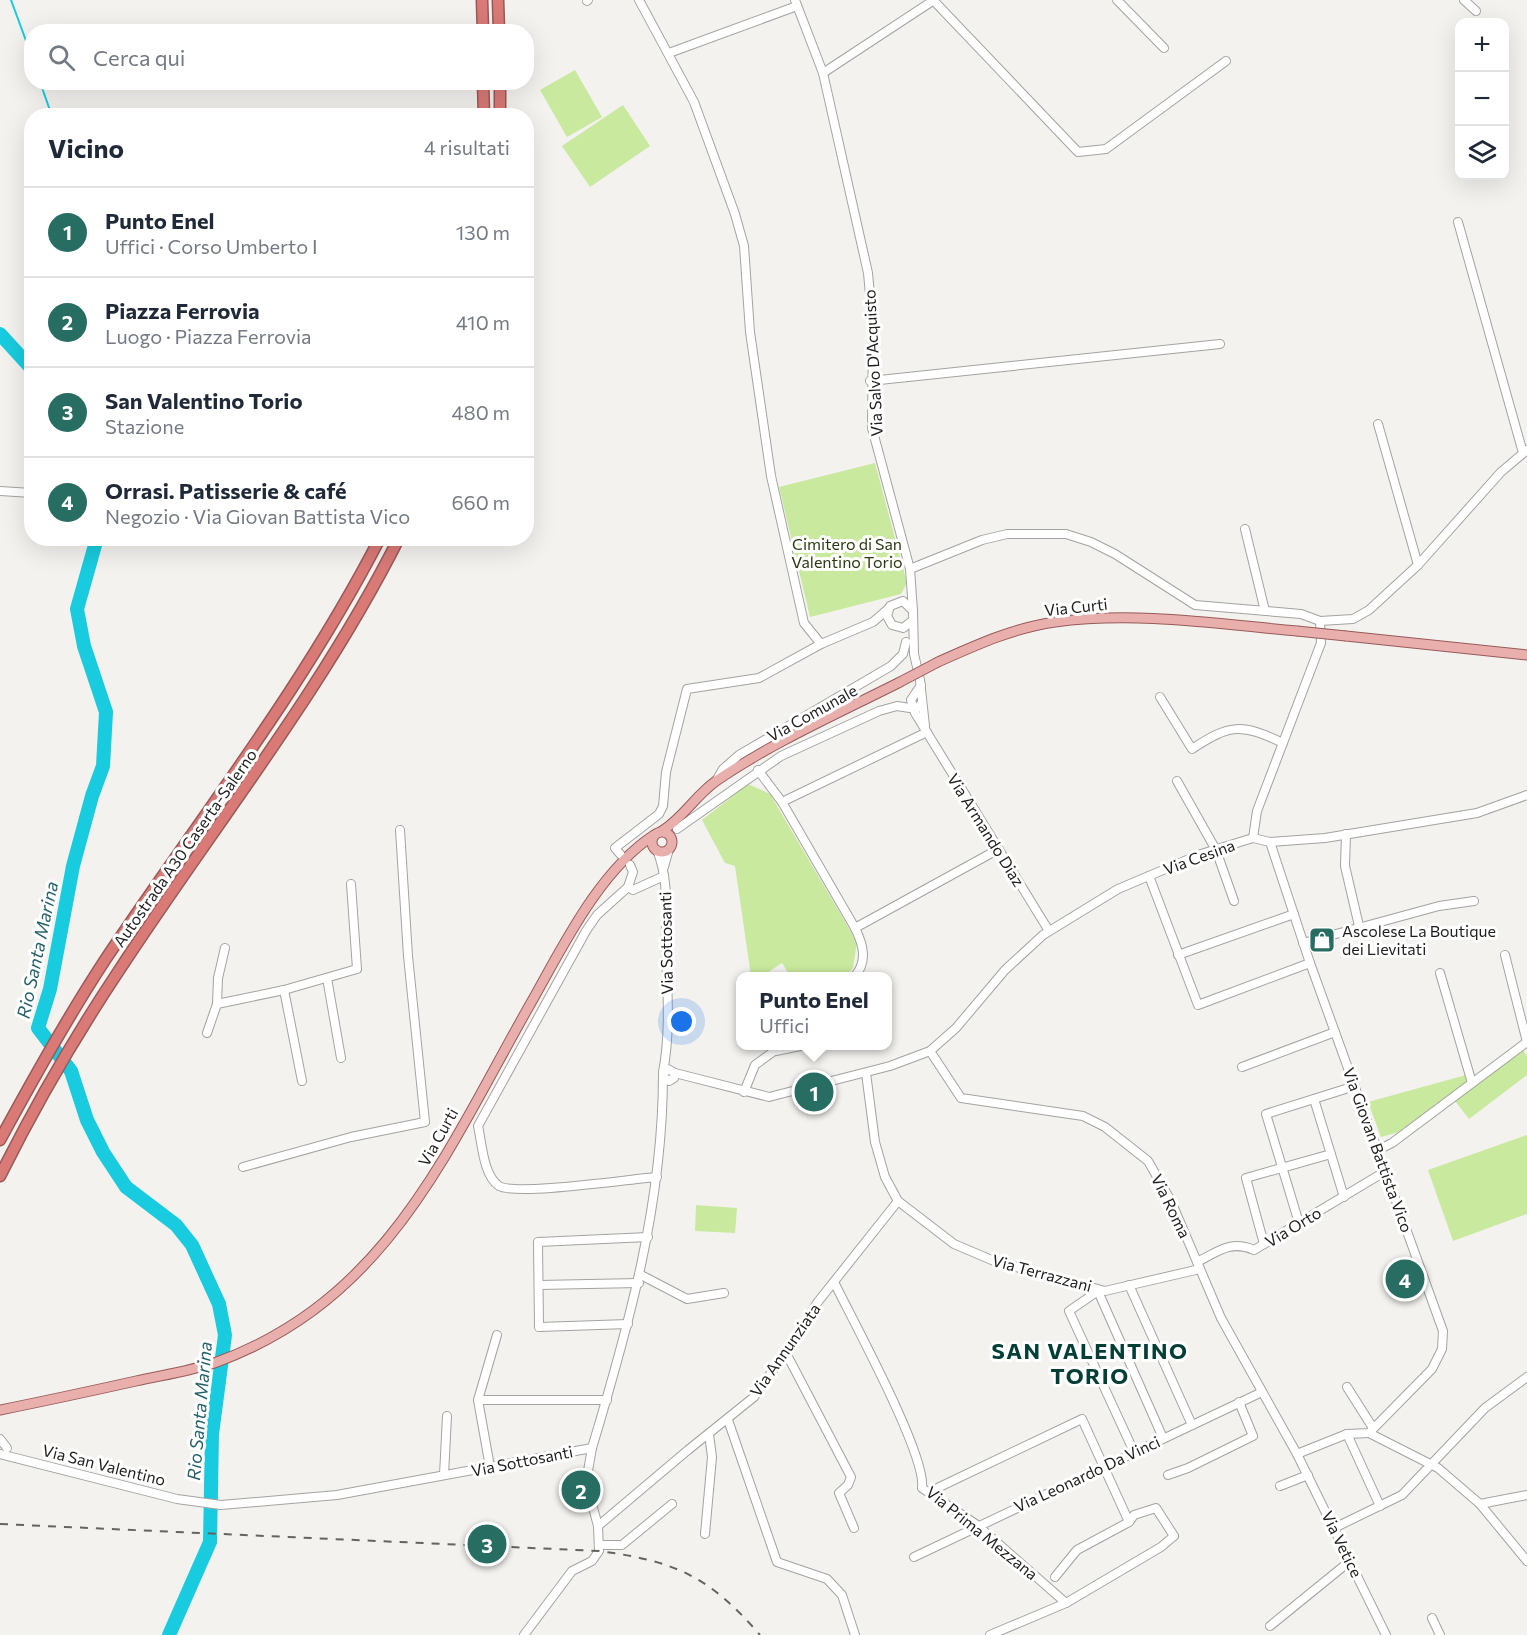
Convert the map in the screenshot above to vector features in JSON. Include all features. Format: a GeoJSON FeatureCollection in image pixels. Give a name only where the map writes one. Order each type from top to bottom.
{"type":"FeatureCollection","features":[{"type":"Feature","properties":{"kind":"highway"},"geometry":{"type":"LineString","coordinates":[[482,0],[483,24]]}},
{"type":"Feature","properties":{"kind":"highway"},"geometry":{"type":"LineString","coordinates":[[498,0],[499,24]]}},
{"type":"Feature","properties":{"kind":"highway"},"geometry":{"type":"LineString","coordinates":[[483,90],[484,108]]}},
{"type":"Feature","properties":{"kind":"highway"},"geometry":{"type":"LineString","coordinates":[[500,90],[500,108]]}},
{"type":"Feature","properties":{"kind":"highway","name":"Autostrada A30 Caserta-Salerno"},"geometry":{"type":"LineString","coordinates":[[0,1140],[44,1060],[104,962],[322,644],[376,546]]}},
{"type":"Feature","properties":{"kind":"highway","name":"Autostrada A30 Caserta-Salerno"},"geometry":{"type":"LineString","coordinates":[[0,1176],[58,1068],[119,970],[335,653],[395,546]]}},
{"type":"Feature","properties":{"kind":"main road","name":"Via Curti"},"geometry":{"type":"LineString","coordinates":[[0,1410],[197,1369],[270,1339],[334,1295],[384,1247],[424,1194],[590,904],[636,850],[680,818],[715,782],[767,751],[938,662],[996,636],[1053,622],[1108,617],[1297,631],[1527,655]]}},
{"type":"Feature","properties":{"kind":"main road","name":"Via Curti"},"geometry":{"type":"LineString","coordinates":[[671,845],[680,818]]}},
{"type":"Feature","properties":{"kind":"main road"},"geometry":{"type":"LineString","coordinates":[[636,850],[656,849],[671,845],[670,835],[658,833],[652,843],[656,849]]}},
{"type":"Feature","properties":{"kind":"street"},"geometry":{"type":"LineString","coordinates":[[639,0],[694,102],[735,214],[744,246],[750,332],[771,476],[804,623],[821,644]]}},
{"type":"Feature","properties":{"kind":"street"},"geometry":{"type":"LineString","coordinates":[[823,73],[934,0],[1078,153],[1097,152],[1110,147],[1226,62]]}},
{"type":"Feature","properties":{"kind":"street"},"geometry":{"type":"LineString","coordinates":[[1117,0],[1164,48]]}},
{"type":"Feature","properties":{"kind":"street"},"geometry":{"type":"LineString","coordinates":[[1464,0],[1476,11]]}},
{"type":"Feature","properties":{"kind":"street"},"geometry":{"type":"LineString","coordinates":[[669,53],[796,3]]}},
{"type":"Feature","properties":{"kind":"street","name":"Via Salvo D'Acquisto"},"geometry":{"type":"LineString","coordinates":[[796,3],[823,73],[868,273],[873,328],[870,381],[872,428],[910,569],[913,611]]}},
{"type":"Feature","properties":{"kind":"street"},"geometry":{"type":"LineString","coordinates":[[910,569],[982,540],[1007,534],[1066,534],[1091,542],[1115,554],[1195,605],[1301,614],[1320,621],[1353,619],[1370,610],[1418,565],[1501,472],[1525,452],[1458,222]]}},
{"type":"Feature","properties":{"kind":"street"},"geometry":{"type":"LineString","coordinates":[[870,381],[1220,344]]}},
{"type":"Feature","properties":{"kind":"street"},"geometry":{"type":"LineString","coordinates":[[1378,424],[1418,565]]}},
{"type":"Feature","properties":{"kind":"street"},"geometry":{"type":"LineString","coordinates":[[0,491],[24,492]]}},
{"type":"Feature","properties":{"kind":"street"},"geometry":{"type":"LineString","coordinates":[[1245,529],[1264,611]]}},
{"type":"Feature","properties":{"kind":"street"},"geometry":{"type":"LineString","coordinates":[[621,855],[615,848],[659,814],[663,806],[666,772],[687,689],[759,678],[821,644],[873,622],[912,588]]}},
{"type":"Feature","properties":{"kind":"street"},"geometry":{"type":"LineString","coordinates":[[899,601],[909,604],[913,611],[914,654]]}},
{"type":"Feature","properties":{"kind":"street"},"geometry":{"type":"LineString","coordinates":[[888,609],[893,625],[914,654]]}},
{"type":"Feature","properties":{"kind":"street"},"geometry":{"type":"LineString","coordinates":[[873,622],[907,626],[912,621]]}},
{"type":"Feature","properties":{"kind":"street"},"geometry":{"type":"LineString","coordinates":[[1253,838],[1257,811],[1321,644],[1320,621]]}},
{"type":"Feature","properties":{"kind":"street","name":"Via Comunale"},"geometry":{"type":"LineString","coordinates":[[715,782],[723,769],[739,755],[891,666],[903,654],[906,642]]}},
{"type":"Feature","properties":{"kind":"street","name":"Via Armando Diaz"},"geometry":{"type":"LineString","coordinates":[[914,654],[921,685],[926,730]]}},
{"type":"Feature","properties":{"kind":"street"},"geometry":{"type":"LineString","coordinates":[[913,709],[911,700],[921,685]]}},
{"type":"Feature","properties":{"kind":"street"},"geometry":{"type":"LineString","coordinates":[[1160,697],[1192,749],[1225,730],[1255,730],[1283,743]]}},
{"type":"Feature","properties":{"kind":"street"},"geometry":{"type":"LineString","coordinates":[[677,829],[781,756],[865,716],[897,706],[913,709],[922,703]]}},
{"type":"Feature","properties":{"kind":"street","name":"Via Armando Diaz"},"geometry":{"type":"LineString","coordinates":[[913,709],[997,850],[1050,930]]}},
{"type":"Feature","properties":{"kind":"street"},"geometry":{"type":"LineString","coordinates":[[782,802],[926,730]]}},
{"type":"Feature","properties":{"kind":"street"},"geometry":{"type":"LineString","coordinates":[[758,770],[782,802],[855,928],[862,942],[863,956],[859,972]]}},
{"type":"Feature","properties":{"kind":"street"},"geometry":{"type":"LineString","coordinates":[[1177,781],[1216,850],[1234,901]]}},
{"type":"Feature","properties":{"kind":"street","name":"Via Cesina"},"geometry":{"type":"LineString","coordinates":[[930,1051],[956,1028],[1005,970],[1050,930],[1118,889],[1216,850],[1253,838],[1270,842],[1346,834],[1477,813],[1527,795]]}},
{"type":"Feature","properties":{"kind":"street"},"geometry":{"type":"LineString","coordinates":[[243,1167],[351,1137],[425,1122],[408,956],[400,830]]}},
{"type":"Feature","properties":{"kind":"street"},"geometry":{"type":"LineString","coordinates":[[1346,834],[1346,866],[1359,926]]}},
{"type":"Feature","properties":{"kind":"street","name":"Via Giovan Battista Vico"},"geometry":{"type":"LineString","coordinates":[[1270,842],[1310,963],[1443,1331],[1442,1349],[1432,1369],[1371,1431]]}},
{"type":"Feature","properties":{"kind":"street","name":"Via Sottosanti"},"geometry":{"type":"LineString","coordinates":[[664,872],[671,845]]}},
{"type":"Feature","properties":{"kind":"street","name":"Via Sottosanti"},"geometry":{"type":"LineString","coordinates":[[201,1503],[221,1505],[336,1495],[592,1448],[641,1275],[657,1177],[662,1094],[669,1075],[666,1055],[667,897],[664,872],[656,849]]}},
{"type":"Feature","properties":{"kind":"street"},"geometry":{"type":"LineString","coordinates":[[855,928],[997,850]]}},
{"type":"Feature","properties":{"kind":"street"},"geometry":{"type":"LineString","coordinates":[[630,865],[633,872],[628,887],[597,915],[586,931],[478,1126],[488,1171],[500,1186],[513,1189],[657,1177]]}},
{"type":"Feature","properties":{"kind":"street"},"geometry":{"type":"LineString","coordinates":[[628,887],[633,890],[639,889],[664,872]]}},
{"type":"Feature","properties":{"kind":"street"},"geometry":{"type":"LineString","coordinates":[[1149,876],[1198,1005],[1310,963]]}},
{"type":"Feature","properties":{"kind":"street"},"geometry":{"type":"LineString","coordinates":[[217,1004],[284,990],[357,969],[351,884]]}},
{"type":"Feature","properties":{"kind":"street"},"geometry":{"type":"LineString","coordinates":[[1303,942],[1439,906],[1474,901]]}},
{"type":"Feature","properties":{"kind":"street"},"geometry":{"type":"LineString","coordinates":[[1178,955],[1294,914]]}},
{"type":"Feature","properties":{"kind":"street"},"geometry":{"type":"LineString","coordinates":[[207,1033],[217,1004],[218,978],[225,948]]}},
{"type":"Feature","properties":{"kind":"street"},"geometry":{"type":"LineString","coordinates":[[1378,1150],[1392,1143],[1527,1042],[1505,955]]}},
{"type":"Feature","properties":{"kind":"street"},"geometry":{"type":"LineString","coordinates":[[1440,973],[1472,1083]]}},
{"type":"Feature","properties":{"kind":"street"},"geometry":{"type":"LineString","coordinates":[[327,978],[341,1058]]}},
{"type":"Feature","properties":{"kind":"street"},"geometry":{"type":"LineString","coordinates":[[284,990],[302,1081]]}},
{"type":"Feature","properties":{"kind":"street"},"geometry":{"type":"LineString","coordinates":[[1242,1067],[1335,1032]]}},
{"type":"Feature","properties":{"kind":"street"},"geometry":{"type":"LineString","coordinates":[[744,1092],[755,1065],[775,1050]]}},
{"type":"Feature","properties":{"kind":"street"},"geometry":{"type":"LineString","coordinates":[[772,1052],[781,1050]]}},
{"type":"Feature","properties":{"kind":"street"},"geometry":{"type":"LineString","coordinates":[[669,1075],[769,1097],[866,1073],[930,1051]]}},
{"type":"Feature","properties":{"kind":"street","name":"Via Roma"},"geometry":{"type":"LineString","coordinates":[[930,1051],[961,1098],[1083,1116],[1105,1127],[1148,1161],[1171,1201],[1221,1318],[1262,1392]]}},
{"type":"Feature","properties":{"kind":"street"},"geometry":{"type":"LineString","coordinates":[[866,1073],[878,1157],[898,1201]]}},
{"type":"Feature","properties":{"kind":"street"},"geometry":{"type":"LineString","coordinates":[[1299,1223],[1266,1114],[1355,1086]]}},
{"type":"Feature","properties":{"kind":"street"},"geometry":{"type":"LineString","coordinates":[[1314,1099],[1344,1197]]}},
{"type":"Feature","properties":{"kind":"street"},"geometry":{"type":"LineString","coordinates":[[1264,1244],[1246,1178],[1331,1154]]}},
{"type":"Feature","properties":{"kind":"street","name":"Via Orto"},"geometry":{"type":"LineString","coordinates":[[1199,1265],[1232,1245],[1241,1244],[1254,1250],[1386,1171]]}},
{"type":"Feature","properties":{"kind":"street","name":"Via Annunziata"},"geometry":{"type":"LineString","coordinates":[[598,1526],[754,1397],[834,1282],[898,1201]]}},
{"type":"Feature","properties":{"kind":"street","name":"Via Terrazzani"},"geometry":{"type":"LineString","coordinates":[[898,1201],[954,1244],[994,1261],[1105,1291],[1199,1265]]}},
{"type":"Feature","properties":{"kind":"street"},"geometry":{"type":"LineString","coordinates":[[628,1324],[540,1327],[538,1242],[648,1238]]}},
{"type":"Feature","properties":{"kind":"street"},"geometry":{"type":"LineString","coordinates":[[641,1275],[687,1299],[724,1293]]}},
{"type":"Feature","properties":{"kind":"street","name":"Via Prima Mezzana"},"geometry":{"type":"LineString","coordinates":[[834,1282],[912,1444],[924,1478],[922,1488],[977,1525],[1066,1603]]}},
{"type":"Feature","properties":{"kind":"street"},"geometry":{"type":"LineString","coordinates":[[539,1284],[639,1284]]}},
{"type":"Feature","properties":{"kind":"street"},"geometry":{"type":"LineString","coordinates":[[1129,1285],[1192,1425]]}},
{"type":"Feature","properties":{"kind":"street"},"geometry":{"type":"LineString","coordinates":[[1134,1452],[1069,1311],[1097,1289],[1163,1438]]}},
{"type":"Feature","properties":{"kind":"street"},"geometry":{"type":"LineString","coordinates":[[490,1467],[478,1400],[497,1335]]}},
{"type":"Feature","properties":{"kind":"street"},"geometry":{"type":"LineString","coordinates":[[786,1353],[850,1478],[848,1485],[838,1493],[854,1528]]}},
{"type":"Feature","properties":{"kind":"street"},"geometry":{"type":"LineString","coordinates":[[1334,1528],[1402,1495],[1485,1408],[1527,1377]]}},
{"type":"Feature","properties":{"kind":"street"},"geometry":{"type":"LineString","coordinates":[[1347,1387],[1371,1431],[1431,1465],[1480,1504],[1527,1561]]}},
{"type":"Feature","properties":{"kind":"street","name":"Via Leonardo Da Vinci"},"geometry":{"type":"LineString","coordinates":[[914,1557],[977,1525],[1262,1392]]}},
{"type":"Feature","properties":{"kind":"street","name":"Via Vetice"},"geometry":{"type":"LineString","coordinates":[[1262,1392],[1308,1475],[1384,1634]]}},
{"type":"Feature","properties":{"kind":"street"},"geometry":{"type":"LineString","coordinates":[[478,1400],[607,1400]]}},
{"type":"Feature","properties":{"kind":"street"},"geometry":{"type":"LineString","coordinates":[[1168,1475],[1253,1436],[1239,1402]]}},
{"type":"Feature","properties":{"kind":"street"},"geometry":{"type":"LineString","coordinates":[[444,1475],[447,1416]]}},
{"type":"Feature","properties":{"kind":"street"},"geometry":{"type":"LineString","coordinates":[[728,1419],[777,1562],[827,1579],[842,1595],[855,1635]]}},
{"type":"Feature","properties":{"kind":"street"},"geometry":{"type":"LineString","coordinates":[[929,1492],[1082,1419],[1129,1522]]}},
{"type":"Feature","properties":{"kind":"street"},"geometry":{"type":"LineString","coordinates":[[1297,1454],[1347,1434],[1371,1431]]}},
{"type":"Feature","properties":{"kind":"street"},"geometry":{"type":"LineString","coordinates":[[705,1534],[712,1457],[709,1434]]}},
{"type":"Feature","properties":{"kind":"street"},"geometry":{"type":"LineString","coordinates":[[1347,1434],[1380,1506]]}},
{"type":"Feature","properties":{"kind":"street"},"geometry":{"type":"LineString","coordinates":[[0,1438],[7,1448]]}},
{"type":"Feature","properties":{"kind":"street"},"geometry":{"type":"LineString","coordinates":[[524,1635],[572,1571],[592,1561],[600,1548],[598,1526],[586,1482],[592,1448]]}},
{"type":"Feature","properties":{"kind":"street","name":"Via San Valentino"},"geometry":{"type":"LineString","coordinates":[[0,1454],[201,1503]]}},
{"type":"Feature","properties":{"kind":"street"},"geometry":{"type":"LineString","coordinates":[[1280,1486],[1308,1475]]}},
{"type":"Feature","properties":{"kind":"street"},"geometry":{"type":"LineString","coordinates":[[1480,1504],[1527,1495]]}},
{"type":"Feature","properties":{"kind":"street"},"geometry":{"type":"LineString","coordinates":[[600,1548],[622,1545],[672,1504]]}},
{"type":"Feature","properties":{"kind":"street"},"geometry":{"type":"LineString","coordinates":[[990,1635],[1066,1603],[1161,1547],[1174,1536],[1156,1508],[1134,1515],[1129,1522],[1077,1550],[1055,1577]]}},
{"type":"Feature","properties":{"kind":"street"},"geometry":{"type":"LineString","coordinates":[[1270,1626],[1350,1561]]}},
{"type":"Feature","properties":{"kind":"street"},"geometry":{"type":"LineString","coordinates":[[1432,1618],[1440,1635]]}},
{"type":"Feature","properties":{"kind":"green space"},"geometry":{"type":"Polygon","coordinates":[[[575,70],[602,117],[567,137],[540,90],[575,70]]]}},
{"type":"Feature","properties":{"kind":"green space"},"geometry":{"type":"Polygon","coordinates":[[[623,105],[650,146],[590,187],[562,146],[623,105]]]}},
{"type":"Feature","properties":{"kind":"green space","name":"Cimitero di San Valentino Torio"},"geometry":{"type":"Polygon","coordinates":[[[875,463],[907,583],[901,594],[810,617],[779,487],[875,463]]]}},
{"type":"Feature","properties":{"kind":"green space"},"geometry":{"type":"Polygon","coordinates":[[[748,784],[770,794],[857,942],[853,968],[850,972],[788,972],[782,963],[768,972],[750,972],[735,866],[725,863],[702,820],[748,784]]]}},
{"type":"Feature","properties":{"kind":"green space"},"geometry":{"type":"Polygon","coordinates":[[[1522,1049],[1527,1056],[1527,1075],[1469,1119],[1455,1101],[1522,1049]]]}},
{"type":"Feature","properties":{"kind":"green space"},"geometry":{"type":"Polygon","coordinates":[[[1466,1075],[1468,1084],[1403,1131],[1381,1137],[1368,1102],[1466,1075]]]}},
{"type":"Feature","properties":{"kind":"green space"},"geometry":{"type":"Polygon","coordinates":[[[1527,1135],[1527,1214],[1453,1241],[1428,1170],[1527,1135]]]}},
{"type":"Feature","properties":{"kind":"green space"},"geometry":{"type":"Polygon","coordinates":[[[696,1205],[737,1208],[735,1233],[695,1231],[696,1205]]]}},
{"type":"Feature","properties":{"kind":"waterway"},"geometry":{"type":"LineString","coordinates":[[11,0],[24,35]]}},
{"type":"Feature","properties":{"kind":"waterway"},"geometry":{"type":"LineString","coordinates":[[43,90],[49,108]]}},
{"type":"Feature","properties":{"kind":"waterway","name":"Rio Santa Marina"},"geometry":{"type":"LineString","coordinates":[[0,334],[24,360]]}},
{"type":"Feature","properties":{"kind":"waterway","name":"Rio Santa Marina"},"geometry":{"type":"LineString","coordinates":[[95,546],[77,609],[84,646],[106,712],[103,766],[92,796],[73,866],[50,989],[38,1028],[71,1071],[87,1120],[103,1152],[126,1187],[176,1225],[192,1245],[219,1304],[225,1335],[212,1434],[210,1542],[169,1635]]}},
{"type":"Feature","properties":{"kind":"railway"},"geometry":{"type":"LineString","coordinates":[[0,1524],[599,1551],[649,1560],[689,1575],[724,1598],[760,1635]]}},
{"type":"Feature","properties":{"kind":"place","name":"Ascolese La Boutique dei Lievitati"},"geometry":{"type":"Point","coordinates":[1322,940]}},
{"type":"Feature","properties":{"kind":"place","name":"Punto Enel"},"geometry":{"type":"Point","coordinates":[814,1092]}},
{"type":"Feature","properties":{"kind":"place","name":"Orrasi. Patisserie & café"},"geometry":{"type":"Point","coordinates":[1405,1279]}},
{"type":"Feature","properties":{"kind":"place","name":"Piazza Ferrovia"},"geometry":{"type":"Point","coordinates":[581,1490]}},
{"type":"Feature","properties":{"kind":"place","name":"San Valentino Torio"},"geometry":{"type":"Point","coordinates":[487,1544]}},
{"type":"Feature","properties":{"kind":"district","name":"SAN VALENTINO TORIO"},"geometry":{"type":"Point","coordinates":[1090,1364]}}]}
